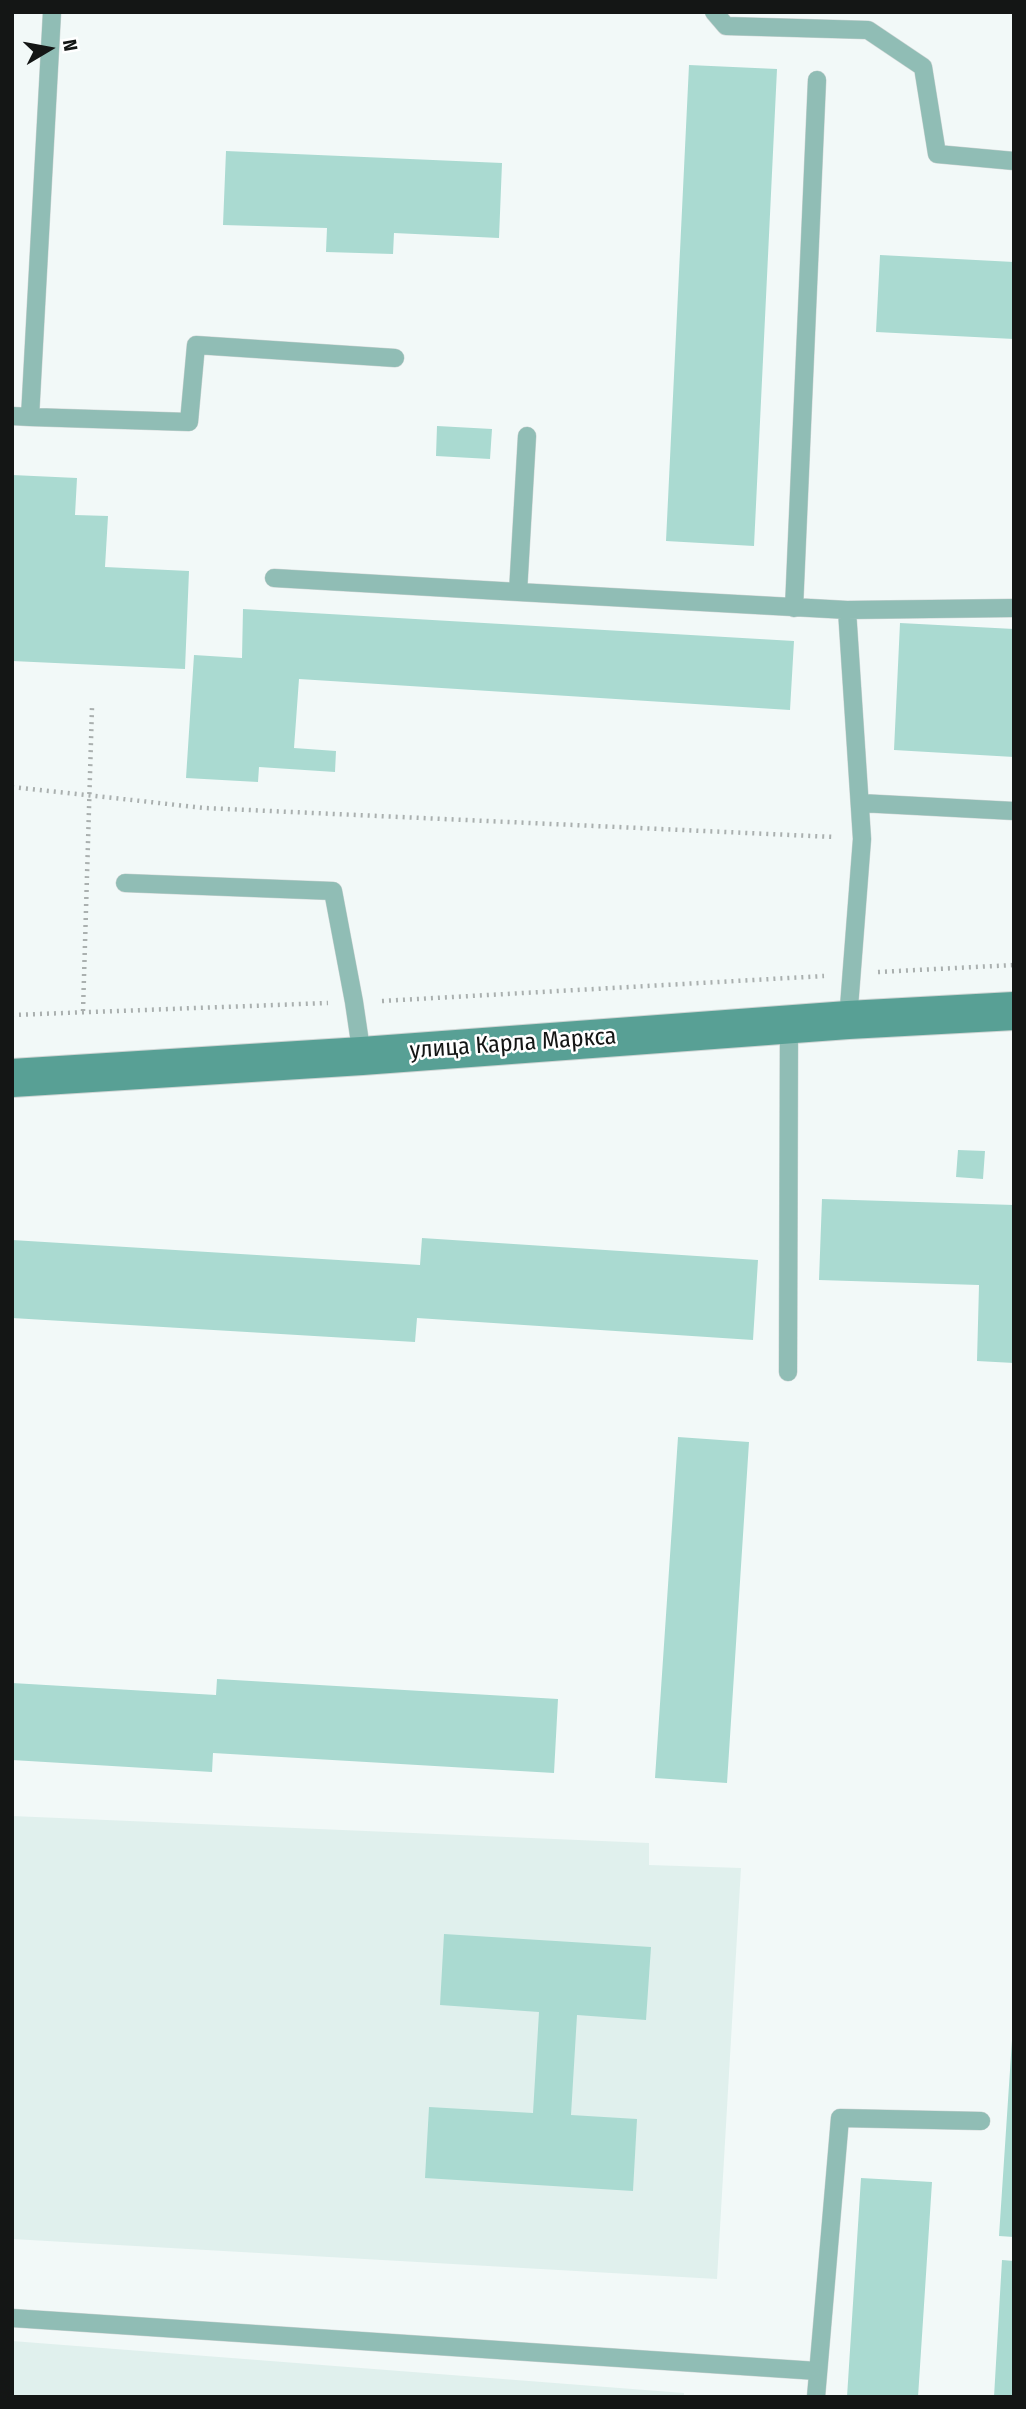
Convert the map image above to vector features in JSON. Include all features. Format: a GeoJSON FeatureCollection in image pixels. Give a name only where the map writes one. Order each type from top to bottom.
{"type":"FeatureCollection","features":[{"type":"Feature","properties":{"kind":"main road","name":"улица Карла Маркса"},"geometry":{"type":"LineString","coordinates":[[12,1078],[1014,1011]]}},
{"type":"Feature","properties":{"kind":"lane"},"geometry":{"type":"LineString","coordinates":[[52,12],[21,416],[189,422],[196,345],[395,358]]}},
{"type":"Feature","properties":{"kind":"lane"},"geometry":{"type":"LineString","coordinates":[[714,12],[726,26],[868,30],[923,67],[937,154],[1014,162]]}},
{"type":"Feature","properties":{"kind":"lane"},"geometry":{"type":"LineString","coordinates":[[794,608],[817,80]]}},
{"type":"Feature","properties":{"kind":"lane"},"geometry":{"type":"LineString","coordinates":[[518,592],[527,436]]}},
{"type":"Feature","properties":{"kind":"lane"},"geometry":{"type":"LineString","coordinates":[[274,578],[847,611],[1014,608]]}},
{"type":"Feature","properties":{"kind":"lane"},"geometry":{"type":"LineString","coordinates":[[847,611],[862,839],[848,1020]]}},
{"type":"Feature","properties":{"kind":"lane"},"geometry":{"type":"LineString","coordinates":[[860,803],[1014,811]]}},
{"type":"Feature","properties":{"kind":"lane"},"geometry":{"type":"LineString","coordinates":[[125,883],[333,891],[362,1056]]}},
{"type":"Feature","properties":{"kind":"lane"},"geometry":{"type":"LineString","coordinates":[[788,1373],[789,1024]]}},
{"type":"Feature","properties":{"kind":"lane"},"geometry":{"type":"LineString","coordinates":[[816,2397],[840,2118],[981,2121]]}},
{"type":"Feature","properties":{"kind":"lane"},"geometry":{"type":"LineString","coordinates":[[12,2318],[817,2371]]}},
{"type":"Feature","properties":{"kind":"path"},"geometry":{"type":"LineString","coordinates":[[83,1011],[92,707]]}},
{"type":"Feature","properties":{"kind":"path"},"geometry":{"type":"LineString","coordinates":[[12,787],[205,808],[862,839]]}},
{"type":"Feature","properties":{"kind":"path"},"geometry":{"type":"LineString","coordinates":[[12,1015],[354,1002],[1014,965]]}},
{"type":"Feature","properties":{"kind":"shaded area"},"geometry":{"type":"Polygon","coordinates":[[[12,1816],[649,1843],[649,1865],[741,1868],[717,2279],[12,2239],[12,1816]]]}},
{"type":"Feature","properties":{"kind":"shaded area"},"geometry":{"type":"Polygon","coordinates":[[[12,2341],[684,2393],[684,2397],[12,2397],[12,2341]]]}},
{"type":"Feature","properties":{"kind":"building"},"geometry":{"type":"Polygon","coordinates":[[[689,65],[777,69],[754,546],[666,541],[689,65]]]}},
{"type":"Feature","properties":{"kind":"building"},"geometry":{"type":"Polygon","coordinates":[[[226,151],[502,163],[499,238],[394,233],[393,254],[326,252],[327,228],[223,225],[226,151]]]}},
{"type":"Feature","properties":{"kind":"building"},"geometry":{"type":"Polygon","coordinates":[[[880,255],[1014,262],[1014,339],[876,332],[880,255]]]}},
{"type":"Feature","properties":{"kind":"building"},"geometry":{"type":"Polygon","coordinates":[[[437,426],[492,429],[490,459],[436,456],[437,426]]]}},
{"type":"Feature","properties":{"kind":"building"},"geometry":{"type":"Polygon","coordinates":[[[12,475],[77,478],[75,515],[108,516],[105,567],[189,571],[185,669],[12,661],[12,475]]]}},
{"type":"Feature","properties":{"kind":"building"},"geometry":{"type":"Polygon","coordinates":[[[243,609],[794,641],[790,710],[299,679],[294,748],[336,751],[335,772],[259,767],[258,782],[186,778],[194,655],[242,658],[243,609]]]}},
{"type":"Feature","properties":{"kind":"building"},"geometry":{"type":"Polygon","coordinates":[[[900,623],[1014,629],[1014,757],[894,750],[900,623]]]}},
{"type":"Feature","properties":{"kind":"building"},"geometry":{"type":"Polygon","coordinates":[[[958,1150],[985,1151],[983,1179],[956,1177],[958,1150]]]}},
{"type":"Feature","properties":{"kind":"building"},"geometry":{"type":"Polygon","coordinates":[[[822,1199],[1014,1205],[1014,1363],[977,1361],[979,1285],[819,1280],[822,1199]]]}},
{"type":"Feature","properties":{"kind":"building"},"geometry":{"type":"Polygon","coordinates":[[[422,1238],[758,1260],[753,1340],[417,1318],[415,1342],[12,1318],[12,1240],[420,1265],[422,1238]]]}},
{"type":"Feature","properties":{"kind":"building"},"geometry":{"type":"Polygon","coordinates":[[[678,1437],[749,1442],[727,1783],[655,1778],[678,1437]]]}},
{"type":"Feature","properties":{"kind":"building"},"geometry":{"type":"Polygon","coordinates":[[[217,1679],[558,1699],[554,1773],[213,1753],[212,1772],[12,1760],[12,1683],[216,1695],[217,1679]]]}},
{"type":"Feature","properties":{"kind":"building"},"geometry":{"type":"Polygon","coordinates":[[[444,1934],[651,1947],[646,2020],[577,2015],[571,2115],[637,2119],[633,2191],[425,2178],[429,2107],[533,2113],[539,2012],[440,2005],[444,1934]]]}},
{"type":"Feature","properties":{"kind":"building"},"geometry":{"type":"Polygon","coordinates":[[[1014,2040],[1014,2237],[999,2236],[1014,2040]]]}},
{"type":"Feature","properties":{"kind":"building"},"geometry":{"type":"Polygon","coordinates":[[[861,2178],[932,2182],[918,2397],[847,2397],[861,2178]]]}},
{"type":"Feature","properties":{"kind":"building"},"geometry":{"type":"Polygon","coordinates":[[[1002,2260],[1014,2261],[1014,2397],[994,2397],[1002,2260]]]}}]}
